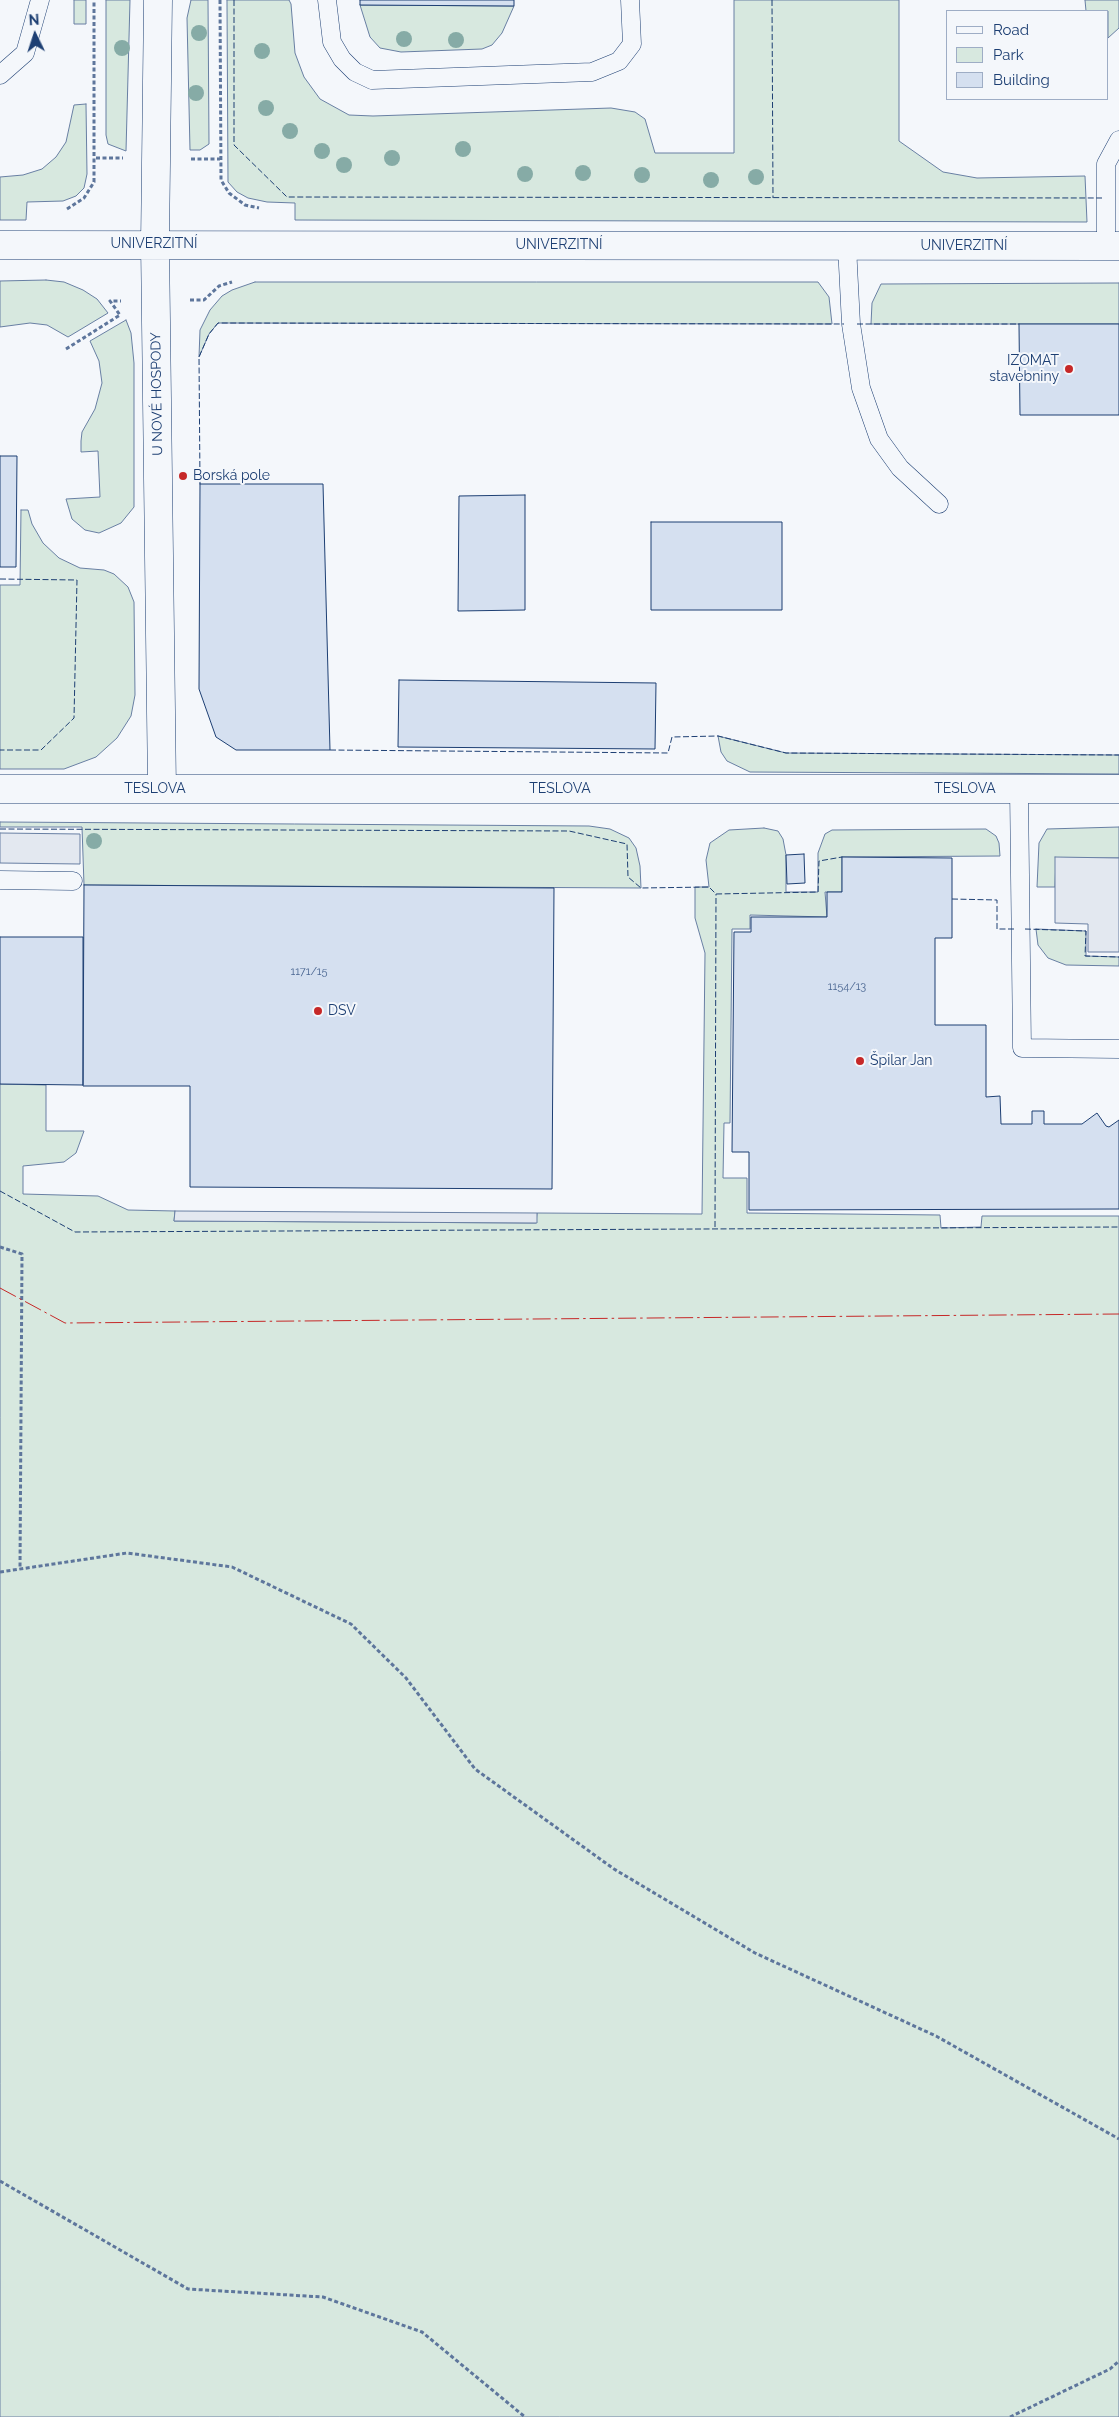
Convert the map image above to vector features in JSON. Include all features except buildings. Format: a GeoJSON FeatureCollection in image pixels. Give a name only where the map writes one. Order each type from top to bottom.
{"type":"FeatureCollection","features":[{"type":"Feature","properties":{"kind":"street","name":"U NOVÉ HOSPODY"},"geometry":{"type":"LineString","coordinates":[[158,0],[155,244],[162,789]]}},
{"type":"Feature","properties":{"kind":"street","name":"UNIVERZITNÍ"},"geometry":{"type":"LineString","coordinates":[[0,245],[1112,246]]}},
{"type":"Feature","properties":{"kind":"street","name":"TESLOVA"},"geometry":{"type":"LineString","coordinates":[[0,789],[1119,789]]}},
{"type":"Feature","properties":{"kind":"lane"},"geometry":{"type":"LineString","coordinates":[[0,75],[25,54],[40,0]]}},
{"type":"Feature","properties":{"kind":"lane"},"geometry":{"type":"LineString","coordinates":[[328,0],[332,42],[342,59],[355,72],[372,80],[592,72],[618,61],[632,44],[630,0]]}},
{"type":"Feature","properties":{"kind":"lane"},"geometry":{"type":"LineString","coordinates":[[1112,246],[1106,164],[1119,140]]}},
{"type":"Feature","properties":{"kind":"lane"},"geometry":{"type":"LineString","coordinates":[[847,246],[850,324],[861,388],[879,439],[900,468],[939,504]]}},
{"type":"Feature","properties":{"kind":"lane"},"geometry":{"type":"LineString","coordinates":[[1019,789],[1022,1048],[1119,1049]]}},
{"type":"Feature","properties":{"kind":"lane"},"geometry":{"type":"LineString","coordinates":[[0,880],[73,881]]}},
{"type":"Feature","properties":{"kind":"path"},"geometry":{"type":"LineString","coordinates":[[59,210],[68,209],[84,198],[94,182],[96,158],[94,0]]}},
{"type":"Feature","properties":{"kind":"path"},"geometry":{"type":"LineString","coordinates":[[220,0],[220,159]]}},
{"type":"Feature","properties":{"kind":"path"},"geometry":{"type":"LineString","coordinates":[[66,349],[120,315],[110,301],[156,301]]}},
{"type":"Feature","properties":{"kind":"path"},"geometry":{"type":"LineString","coordinates":[[0,1247],[22,1254],[20,1569]]}},
{"type":"Feature","properties":{"kind":"path"},"geometry":{"type":"LineString","coordinates":[[0,1572],[127,1553],[232,1568],[351,1624],[406,1678],[475,1770],[614,1869],[755,1953],[936,2036],[1119,2139]]}},
{"type":"Feature","properties":{"kind":"path"},"geometry":{"type":"LineString","coordinates":[[0,2182],[188,2289],[324,2297],[422,2332],[525,2417]]}},
{"type":"Feature","properties":{"kind":"path"},"geometry":{"type":"LineString","coordinates":[[1010,2417],[1110,2370],[1119,2361]]}},
{"type":"Feature","properties":{"kind":"green space"},"geometry":{"type":"Polygon","coordinates":[[[74,0],[86,0],[86,24],[74,24],[74,0]]]}},
{"type":"Feature","properties":{"kind":"green space"},"geometry":{"type":"Polygon","coordinates":[[[106,0],[130,0],[126,151],[108,144],[106,135],[106,0]]]}},
{"type":"Feature","properties":{"kind":"green space"},"geometry":{"type":"Polygon","coordinates":[[[191,0],[208,0],[209,144],[200,150],[190,150],[187,18],[191,0]]]}},
{"type":"Feature","properties":{"kind":"green space"},"geometry":{"type":"Polygon","coordinates":[[[227,0],[289,0],[291,4],[295,53],[304,77],[320,99],[349,115],[373,116],[611,108],[635,112],[645,119],[655,153],[734,153],[734,0],[899,0],[899,141],[943,172],[977,178],[1085,176],[1087,222],[295,220],[295,203],[267,202],[248,198],[237,192],[228,182],[227,0]]]}},
{"type":"Feature","properties":{"kind":"green space"},"geometry":{"type":"Polygon","coordinates":[[[1085,0],[1119,0],[1119,28],[1109,37],[1109,10],[1086,10],[1085,0]]]}},
{"type":"Feature","properties":{"kind":"green space"},"geometry":{"type":"Polygon","coordinates":[[[360,5],[514,6],[502,33],[492,45],[482,49],[401,52],[380,48],[370,37],[360,5]]]}},
{"type":"Feature","properties":{"kind":"green space"},"geometry":{"type":"Polygon","coordinates":[[[86,104],[87,174],[84,188],[76,196],[63,201],[27,202],[26,220],[0,220],[0,177],[23,175],[42,169],[56,157],[66,142],[74,105],[86,104]]]}},
{"type":"Feature","properties":{"kind":"green space"},"geometry":{"type":"Polygon","coordinates":[[[46,280],[64,282],[83,290],[97,299],[108,313],[68,337],[47,325],[30,323],[0,327],[0,281],[46,280]]]}},
{"type":"Feature","properties":{"kind":"green space"},"geometry":{"type":"Polygon","coordinates":[[[255,282],[818,282],[829,297],[832,324],[218,323],[209,334],[199,357],[200,330],[210,310],[222,296],[232,290],[255,282]]]}},
{"type":"Feature","properties":{"kind":"green space"},"geometry":{"type":"Polygon","coordinates":[[[1119,283],[1119,324],[871,324],[872,303],[881,284],[1119,283]]]}},
{"type":"Feature","properties":{"kind":"green space"},"geometry":{"type":"Polygon","coordinates":[[[126,320],[131,333],[134,363],[134,507],[121,523],[99,533],[85,530],[72,519],[66,499],[100,497],[98,451],[81,452],[82,432],[95,409],[102,383],[99,361],[90,341],[126,320]]]}},
{"type":"Feature","properties":{"kind":"green space"},"geometry":{"type":"Polygon","coordinates":[[[21,510],[28,510],[32,524],[43,543],[59,558],[80,568],[104,570],[114,574],[128,587],[134,602],[135,695],[131,716],[117,738],[96,757],[64,769],[0,769],[0,585],[20,585],[21,510]]]}},
{"type":"Feature","properties":{"kind":"green space"},"geometry":{"type":"Polygon","coordinates":[[[718,736],[786,753],[1119,755],[1119,774],[750,772],[727,761],[721,752],[718,736]]]}},
{"type":"Feature","properties":{"kind":"green space"},"geometry":{"type":"Polygon","coordinates":[[[0,822],[589,826],[610,829],[629,838],[636,848],[640,866],[641,888],[84,885],[82,827],[0,827],[0,822]]]}},
{"type":"Feature","properties":{"kind":"green space"},"geometry":{"type":"Polygon","coordinates":[[[1119,827],[1119,858],[1056,858],[1055,887],[1037,887],[1039,843],[1047,829],[1119,827]]]}},
{"type":"Feature","properties":{"kind":"green space"},"geometry":{"type":"Polygon","coordinates":[[[764,828],[778,831],[783,839],[786,855],[786,892],[818,892],[818,853],[825,834],[832,830],[986,829],[996,836],[999,843],[1000,856],[842,857],[842,892],[825,892],[827,917],[750,915],[750,929],[732,929],[730,1123],[724,1123],[723,1178],[747,1178],[747,1213],[940,1215],[941,1228],[981,1227],[982,1216],[1119,1216],[1119,2417],[0,2417],[0,1084],[46,1085],[46,1131],[84,1131],[76,1153],[64,1162],[23,1166],[23,1194],[98,1196],[128,1210],[175,1211],[174,1221],[536,1223],[537,1213],[702,1214],[705,953],[695,918],[695,887],[709,887],[706,860],[710,843],[729,830],[764,828]]]}},
{"type":"Feature","properties":{"kind":"green space"},"geometry":{"type":"Polygon","coordinates":[[[1036,929],[1086,931],[1086,956],[1119,957],[1119,966],[1066,965],[1048,958],[1038,945],[1036,929]]]}},
{"type":"Feature","properties":{"kind":"shaded area"},"geometry":{"type":"Polygon","coordinates":[[[0,833],[80,834],[80,864],[0,863],[0,833]]]}},
{"type":"Feature","properties":{"kind":"shaded area"},"geometry":{"type":"Polygon","coordinates":[[[1055,857],[1119,858],[1119,952],[1088,952],[1088,924],[1055,923],[1055,857]]]}},
{"type":"Feature","properties":{"kind":"shaded area"},"geometry":{"type":"Polygon","coordinates":[[[175,1211],[537,1213],[537,1223],[174,1221],[175,1211]]]}},
{"type":"Feature","properties":{"kind":"fence"},"geometry":{"type":"LineString","coordinates":[[234,0],[234,145],[287,197],[1102,198]]}},
{"type":"Feature","properties":{"kind":"fence"},"geometry":{"type":"LineString","coordinates":[[772,0],[773,198]]}},
{"type":"Feature","properties":{"kind":"fence"},"geometry":{"type":"LineString","coordinates":[[200,484],[199,357],[209,334],[218,323],[844,324]]}},
{"type":"Feature","properties":{"kind":"fence"},"geometry":{"type":"LineString","coordinates":[[857,324],[1019,324]]}},
{"type":"Feature","properties":{"kind":"fence"},"geometry":{"type":"LineString","coordinates":[[0,579],[77,580],[74,718],[41,750],[0,750]]}},
{"type":"Feature","properties":{"kind":"fence"},"geometry":{"type":"LineString","coordinates":[[330,750],[668,753],[672,737],[718,736],[786,753],[1119,755]]}},
{"type":"Feature","properties":{"kind":"fence"},"geometry":{"type":"LineString","coordinates":[[0,829],[569,831],[627,844],[628,877],[641,888],[709,887],[716,894],[818,892],[819,861],[842,857]]}},
{"type":"Feature","properties":{"kind":"fence"},"geometry":{"type":"LineString","coordinates":[[715,1227],[716,894]]}},
{"type":"Feature","properties":{"kind":"fence"},"geometry":{"type":"LineString","coordinates":[[952,899],[997,900],[997,929],[1015,929]]}},
{"type":"Feature","properties":{"kind":"fence"},"geometry":{"type":"LineString","coordinates":[[1025,929],[1086,931],[1085,956],[1119,957]]}},
{"type":"Feature","properties":{"kind":"fence"},"geometry":{"type":"LineString","coordinates":[[0,1191],[75,1232],[1119,1227]]}},
{"type":"Feature","properties":{"kind":"power"},"geometry":{"type":"LineString","coordinates":[[0,1288],[65,1323],[1119,1314]]}},
{"type":"Feature","properties":{"kind":"place","name":"IZOMAT stavebniny"},"geometry":{"type":"Point","coordinates":[1069,369]}},
{"type":"Feature","properties":{"kind":"place","name":"Borská pole"},"geometry":{"type":"Point","coordinates":[183,476]}},
{"type":"Feature","properties":{"kind":"place","name":"DSV"},"geometry":{"type":"Point","coordinates":[318,1011]}},
{"type":"Feature","properties":{"kind":"place","name":"Špilar Jan"},"geometry":{"type":"Point","coordinates":[860,1061]}}]}
